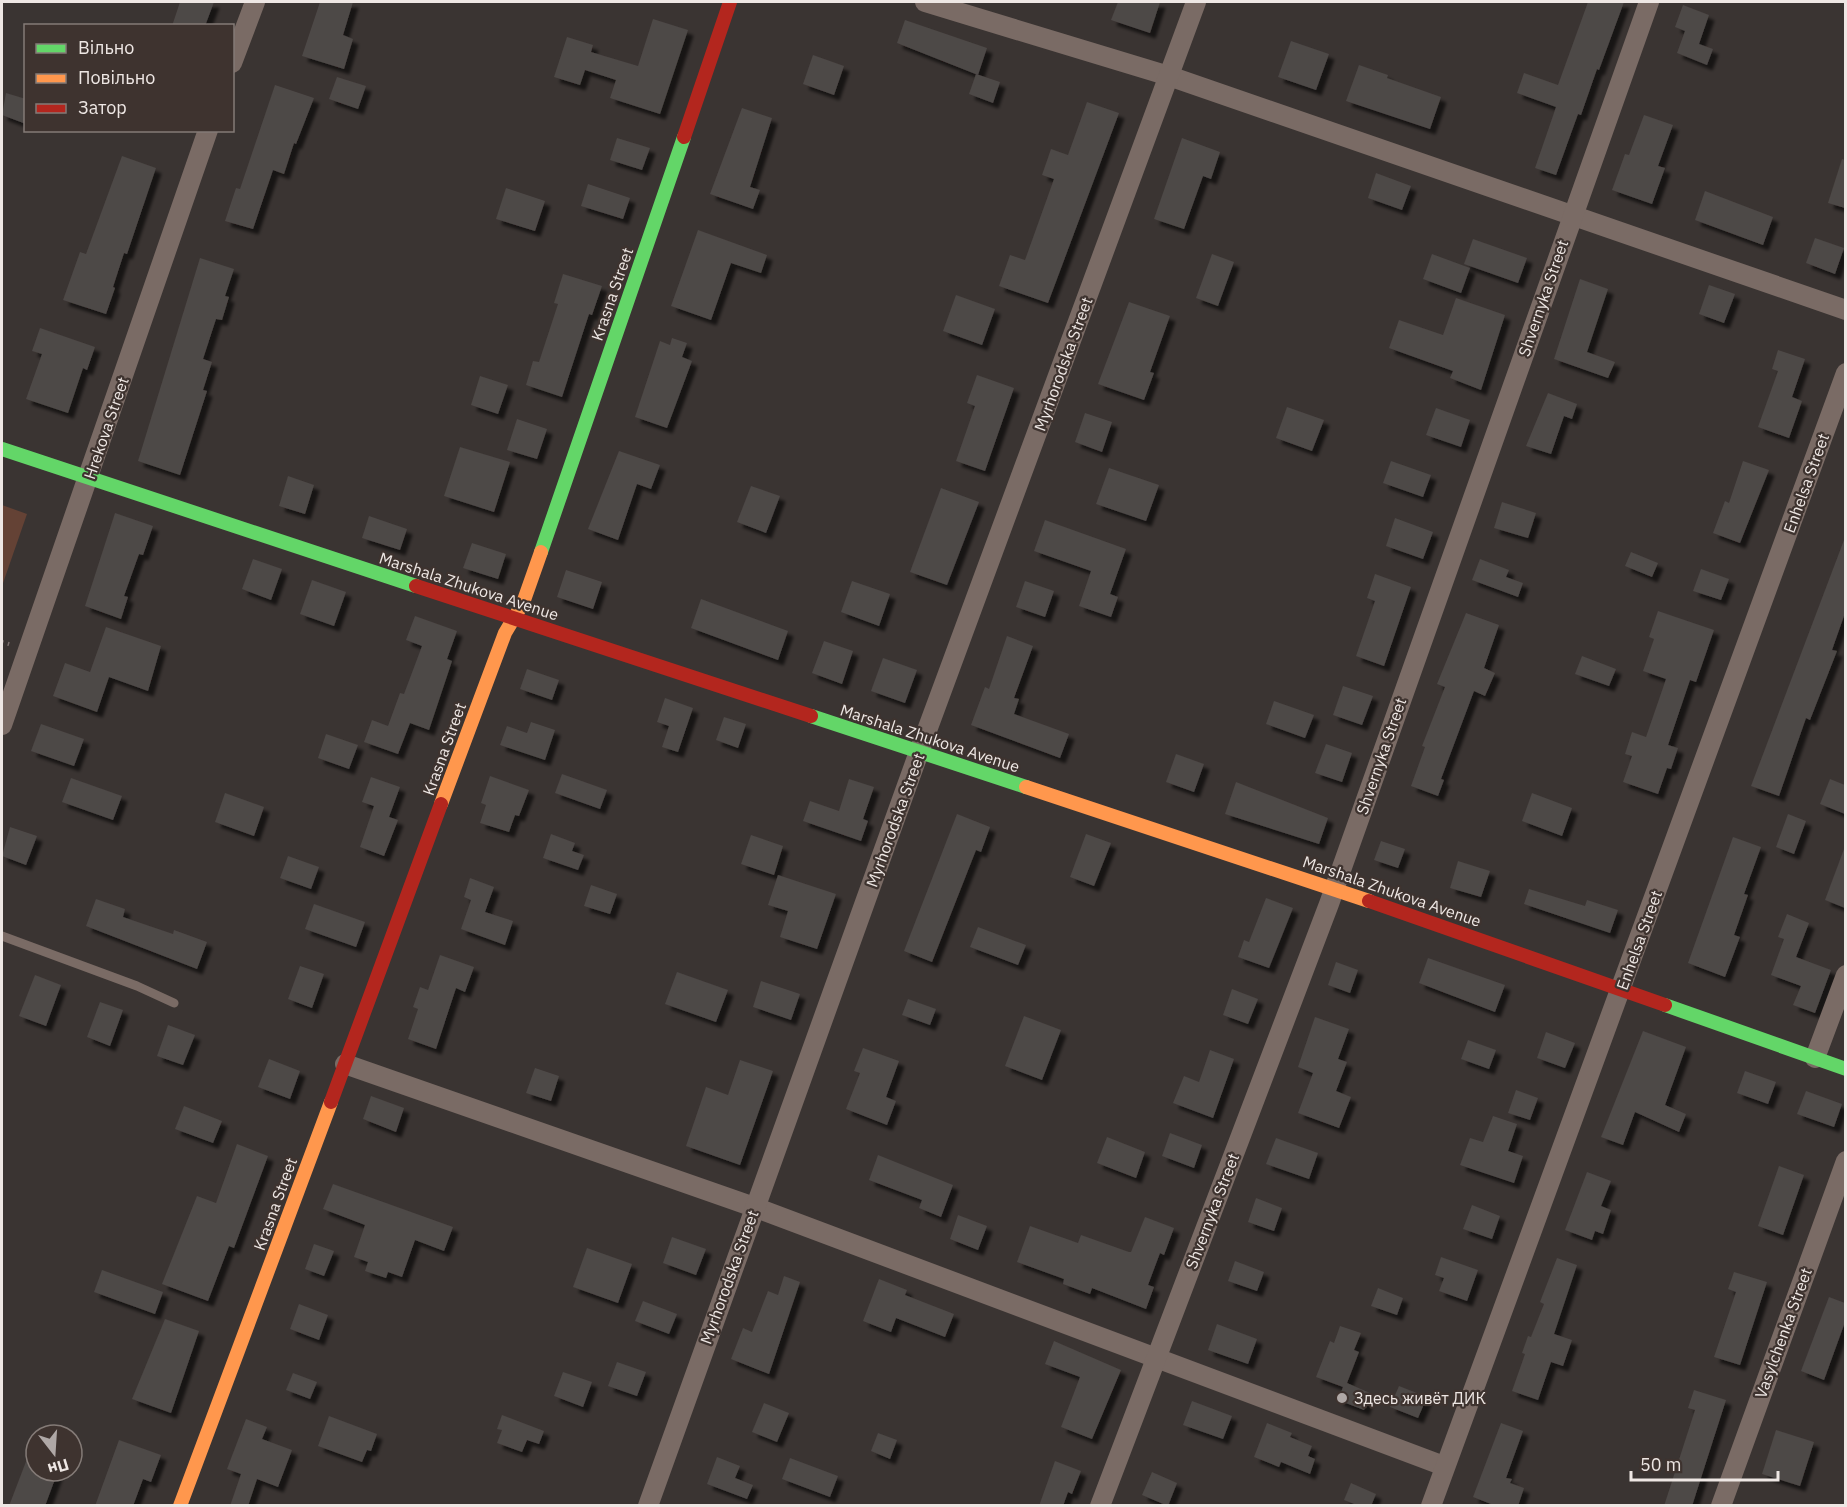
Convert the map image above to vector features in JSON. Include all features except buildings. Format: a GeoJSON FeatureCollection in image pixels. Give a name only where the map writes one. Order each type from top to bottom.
{"type":"FeatureCollection","features":[{"type":"Feature","properties":{"kind":"street"},"geometry":{"type":"LineString","coordinates":[[234,58],[255,2]]}},
{"type":"Feature","properties":{"kind":"street","name":"Krasna Street"},"geometry":{"type":"LineString","coordinates":[[180,1506],[505,633],[523,603],[730,2]]}},
{"type":"Feature","properties":{"kind":"street"},"geometry":{"type":"LineString","coordinates":[[926,2],[1169,76],[1845,310]]}},
{"type":"Feature","properties":{"kind":"street","name":"Myrhorodska Street"},"geometry":{"type":"LineString","coordinates":[[648,1506],[919,752],[1196,2]]}},
{"type":"Feature","properties":{"kind":"street","name":"Shvernyka Street"},"geometry":{"type":"LineString","coordinates":[[1100,1506],[1334,888],[1649,2]]}},
{"type":"Feature","properties":{"kind":"street","name":"Hrekova Street"},"geometry":{"type":"LineString","coordinates":[[2,725],[207,132]]}},
{"type":"Feature","properties":{"kind":"street","name":"Enhelsa Street"},"geometry":{"type":"LineString","coordinates":[[1431,1506],[1845,373]]}},
{"type":"Feature","properties":{"kind":"street","name":"Marshala Zhukova Avenue"},"geometry":{"type":"LineString","coordinates":[[2,449],[1334,888],[1622,988],[1845,1069]]}},
{"type":"Feature","properties":{"kind":"street"},"geometry":{"type":"LineString","coordinates":[[1815,1058],[1845,975]]}},
{"type":"Feature","properties":{"kind":"street"},"geometry":{"type":"LineString","coordinates":[[345,1064],[754,1207],[1444,1466]]}},
{"type":"Feature","properties":{"kind":"street","name":"Vasylchenka Street"},"geometry":{"type":"LineString","coordinates":[[1722,1506],[1845,1161]]}},
{"type":"Feature","properties":{"kind":"lane"},"geometry":{"type":"LineString","coordinates":[[2,936],[137,986],[174,1004]]}},
{"type":"Feature","properties":{"kind":"shaded area"},"geometry":{"type":"Polygon","coordinates":[[[2,505],[27,514],[2,586],[2,505]]]}},
{"type":"Feature","properties":{"kind":"traffic: fast"},"geometry":{"type":"LineString","coordinates":[[541,552],[684,137]]}},
{"type":"Feature","properties":{"kind":"traffic: fast"},"geometry":{"type":"LineString","coordinates":[[2,449],[416,586]]}},
{"type":"Feature","properties":{"kind":"traffic: fast"},"geometry":{"type":"LineString","coordinates":[[811,716],[1026,787]]}},
{"type":"Feature","properties":{"kind":"traffic: fast"},"geometry":{"type":"LineString","coordinates":[[1665,1005],[1846,1069]]}},
{"type":"Feature","properties":{"kind":"traffic: slow"},"geometry":{"type":"LineString","coordinates":[[441,804],[505,633],[523,603],[541,552]]}},
{"type":"Feature","properties":{"kind":"traffic: slow"},"geometry":{"type":"LineString","coordinates":[[1026,787],[1369,901]]}},
{"type":"Feature","properties":{"kind":"traffic: slow"},"geometry":{"type":"LineString","coordinates":[[180,1506],[331,1102]]}},
{"type":"Feature","properties":{"kind":"traffic: jam"},"geometry":{"type":"LineString","coordinates":[[684,137],[730,2]]}},
{"type":"Feature","properties":{"kind":"traffic: jam"},"geometry":{"type":"LineString","coordinates":[[416,586],[811,716]]}},
{"type":"Feature","properties":{"kind":"traffic: jam"},"geometry":{"type":"LineString","coordinates":[[331,1102],[441,804]]}},
{"type":"Feature","properties":{"kind":"traffic: jam"},"geometry":{"type":"LineString","coordinates":[[1369,901],[1665,1005]]}},
{"type":"Feature","properties":{"kind":"place","name":"Здесь живёт ДИК"},"geometry":{"type":"Point","coordinates":[1342,1398]}}]}
